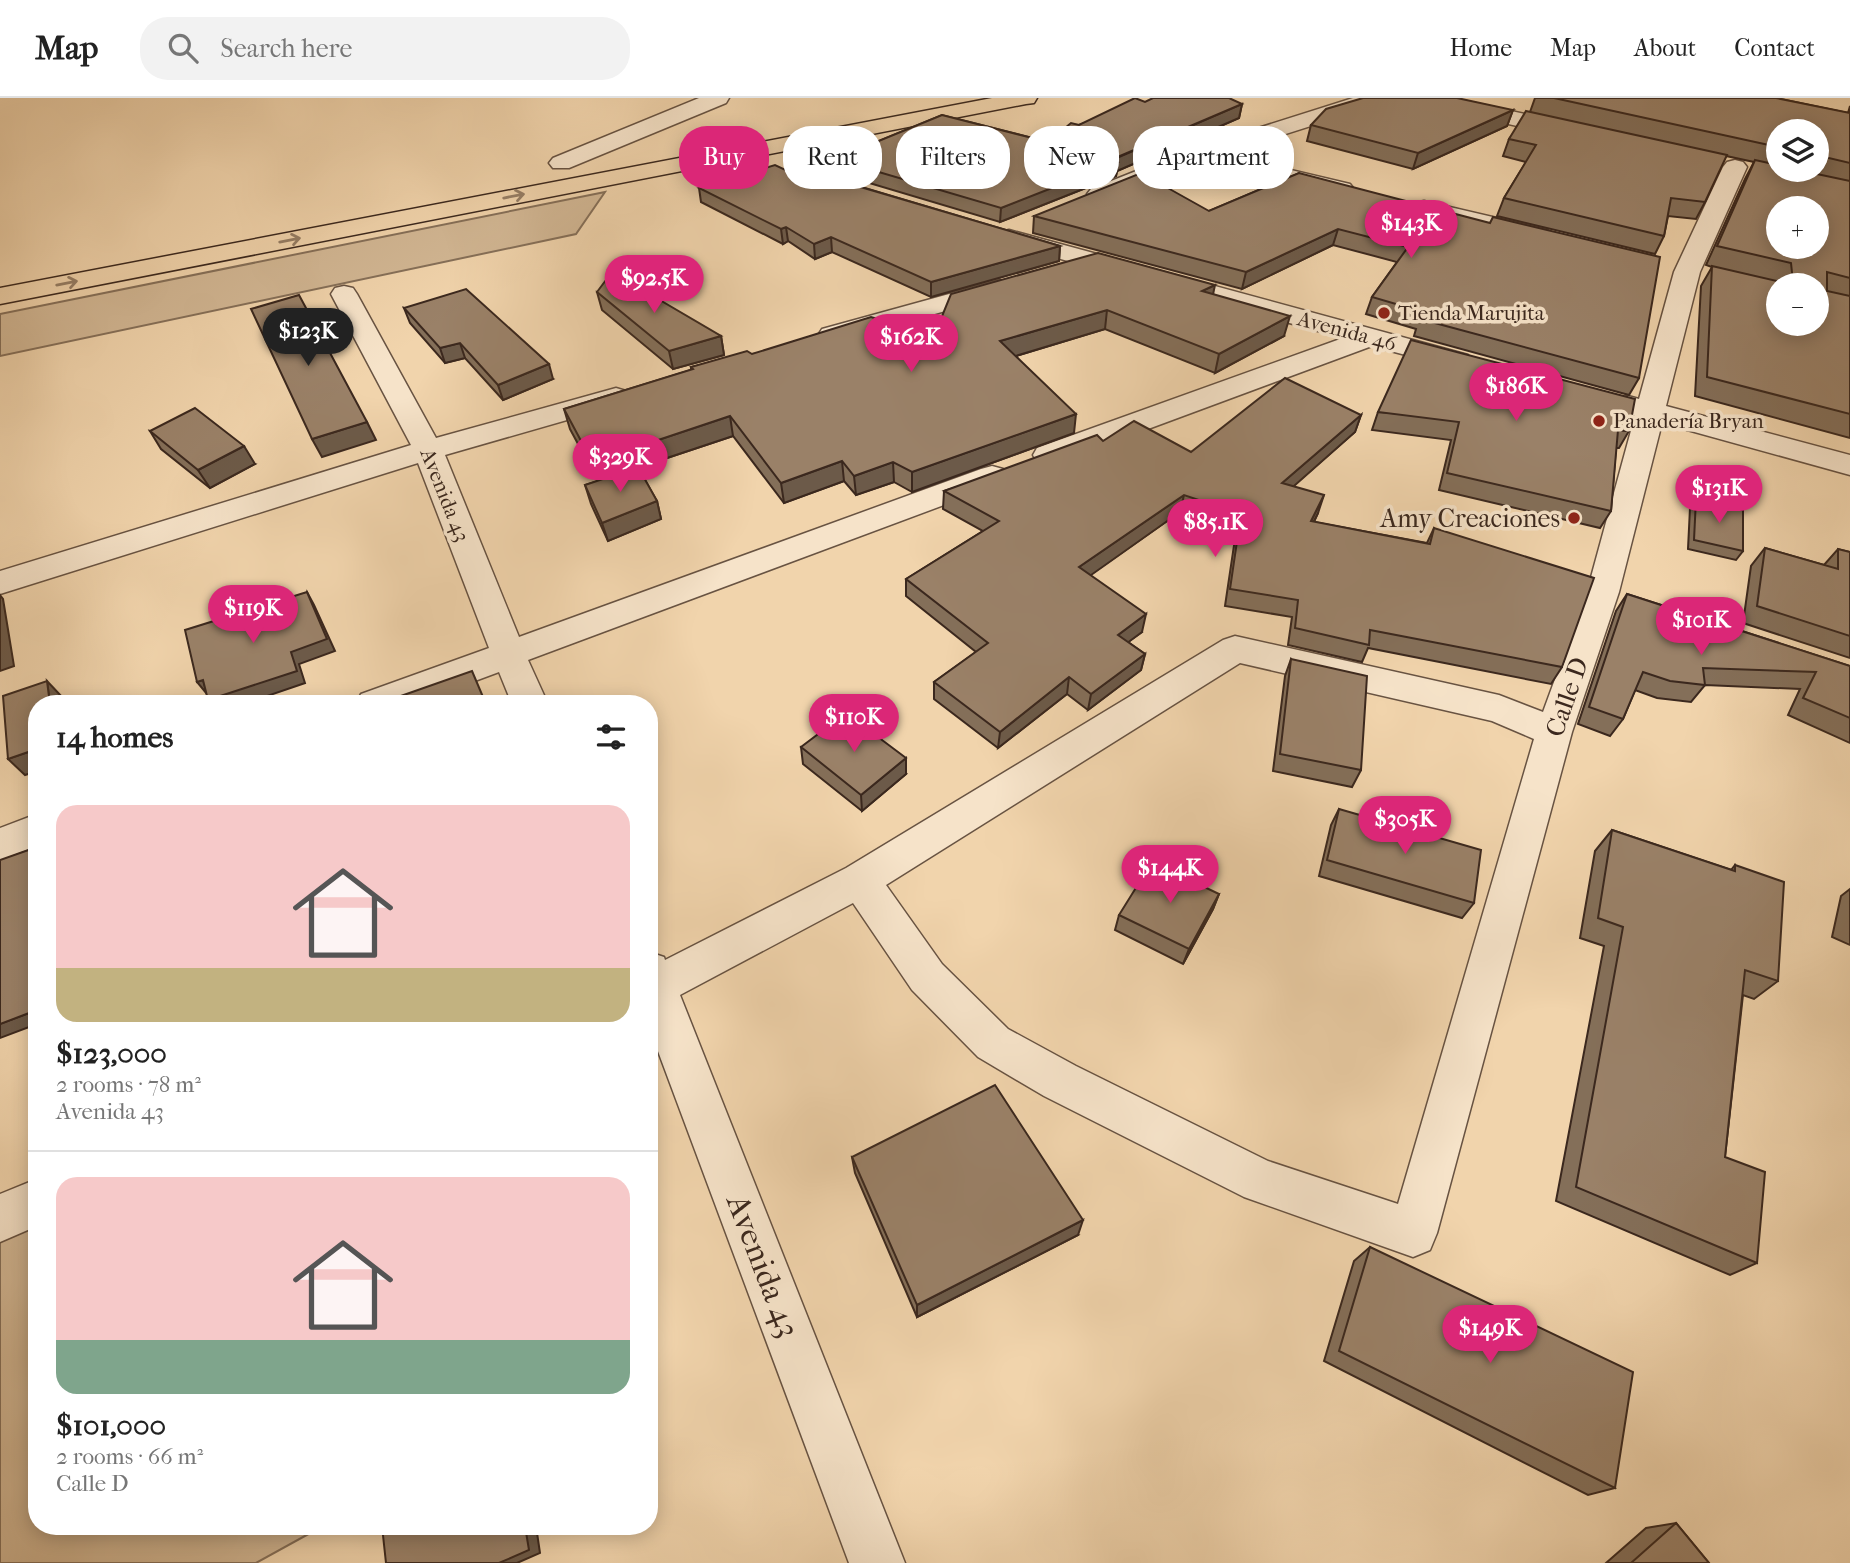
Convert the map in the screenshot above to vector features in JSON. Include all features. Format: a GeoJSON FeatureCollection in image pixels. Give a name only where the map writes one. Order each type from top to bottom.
{"type":"FeatureCollection","features":[{"type":"Feature","properties":{"kind":"main road"},"geometry":{"type":"LineString","coordinates":[[0,296],[1026,98]]}},
{"type":"Feature","properties":{"kind":"main road"},"geometry":{"type":"LineString","coordinates":[[534,168],[666,143]]}},
{"type":"Feature","properties":{"kind":"street"},"geometry":{"type":"LineString","coordinates":[[561,163],[718,98]]}},
{"type":"Feature","properties":{"kind":"street"},"geometry":{"type":"LineString","coordinates":[[1288,126],[1375,98]]}},
{"type":"Feature","properties":{"kind":"street"},"geometry":{"type":"LineString","coordinates":[[1423,98],[1599,137]]}},
{"type":"Feature","properties":{"kind":"street","name":"Calle D"},"geometry":{"type":"LineString","coordinates":[[860,880],[927,977],[993,1043],[1060,1081],[1260,1181],[1413,1233],[1554,732],[1616,596],[1652,411],[1687,272],[1734,167]]}},
{"type":"Feature","properties":{"kind":"street"},"geometry":{"type":"LineString","coordinates":[[1294,178],[1368,195]]}},
{"type":"Feature","properties":{"kind":"street"},"geometry":{"type":"LineString","coordinates":[[1074,205],[1133,181]]}},
{"type":"Feature","properties":{"kind":"street"},"geometry":{"type":"LineString","coordinates":[[1407,204],[1567,242]]}},
{"type":"Feature","properties":{"kind":"street","name":"Avenida 46"},"geometry":{"type":"LineString","coordinates":[[1037,219],[993,232],[1368,338],[1476,365]]}},
{"type":"Feature","properties":{"kind":"street"},"geometry":{"type":"LineString","coordinates":[[802,344],[1096,261]]}},
{"type":"Feature","properties":{"kind":"street","name":"Avenida 43"},"geometry":{"type":"LineString","coordinates":[[344,294],[428,450],[526,695]]}},
{"type":"Feature","properties":{"kind":"street"},"geometry":{"type":"LineString","coordinates":[[397,695],[1368,338]]}},
{"type":"Feature","properties":{"kind":"street"},"geometry":{"type":"LineString","coordinates":[[0,583],[428,450],[642,389]]}},
{"type":"Feature","properties":{"kind":"street"},"geometry":{"type":"LineString","coordinates":[[1598,397],[1850,465]]}},
{"type":"Feature","properties":{"kind":"street"},"geometry":{"type":"LineString","coordinates":[[658,976],[860,880],[1235,649],[1499,709],[1554,732]]}},
{"type":"Feature","properties":{"kind":"street"},"geometry":{"type":"LineString","coordinates":[[0,844],[28,833]]}},
{"type":"Feature","properties":{"kind":"street","name":"Avenida 43"},"geometry":{"type":"LineString","coordinates":[[658,991],[877,1563]]}},
{"type":"Feature","properties":{"kind":"street"},"geometry":{"type":"LineString","coordinates":[[0,1218],[28,1206]]}},
{"type":"Feature","properties":{"kind":"shaded area"},"geometry":{"type":"Polygon","coordinates":[[[605,192],[576,234],[0,356],[0,314],[605,192]]]}},
{"type":"Feature","properties":{"kind":"shaded area"},"geometry":{"type":"Polygon","coordinates":[[[28,1210],[28,1535],[307,1535],[256,1563],[0,1563],[0,1222],[28,1210]]]}},
{"type":"Feature","properties":{"kind":"building"},"geometry":{"type":"Polygon","coordinates":[[[1135,98],[1145,102],[1153,98],[1229,98],[1242,104],[1190,126],[1133,126],[1133,150],[1119,156],[1119,126],[1067,126],[1071,123],[1079,125],[1135,98]]]}},
{"type":"Feature","properties":{"kind":"building"},"geometry":{"type":"Polygon","coordinates":[[[1363,98],[1457,98],[1513,110],[1418,153],[1311,125],[1326,109],[1363,98]]]}},
{"type":"Feature","properties":{"kind":"building"},"geometry":{"type":"Polygon","coordinates":[[[1554,98],[1776,98],[1850,113],[1850,163],[1829,158],[1829,119],[1766,119],[1766,144],[1554,98]]]}},
{"type":"Feature","properties":{"kind":"building"},"geometry":{"type":"Polygon","coordinates":[[[1526,111],[1727,155],[1705,202],[1671,198],[1664,236],[1504,198],[1536,145],[1509,139],[1526,111]]]}},
{"type":"Feature","properties":{"kind":"building"},"geometry":{"type":"Polygon","coordinates":[[[942,115],[985,126],[915,126],[942,115]]]}},
{"type":"Feature","properties":{"kind":"building"},"geometry":{"type":"Polygon","coordinates":[[[1010,132],[1024,136],[1024,189],[1049,189],[1001,208],[936,189],[1010,189],[1010,132]]]}},
{"type":"Feature","properties":{"kind":"building"},"geometry":{"type":"Polygon","coordinates":[[[896,134],[896,177],[882,173],[882,140],[896,134]]]}},
{"type":"Feature","properties":{"kind":"building"},"geometry":{"type":"Polygon","coordinates":[[[1755,160],[1766,162],[1766,182],[1829,182],[1829,177],[1850,181],[1850,278],[1827,272],[1792,273],[1791,263],[1774,259],[1829,259],[1829,196],[1766,196],[1766,257],[1717,246],[1755,160]]]}},
{"type":"Feature","properties":{"kind":"building"},"geometry":{"type":"Polygon","coordinates":[[[775,165],[783,169],[783,189],[867,189],[1060,246],[931,282],[831,237],[814,244],[786,227],[781,229],[701,189],[769,189],[769,167],[775,165]]]}},
{"type":"Feature","properties":{"kind":"building"},"geometry":{"type":"Polygon","coordinates":[[[1299,173],[1490,223],[1493,217],[1660,257],[1639,378],[1420,319],[1423,312],[1372,297],[1408,247],[1338,229],[1246,272],[1034,216],[1101,189],[1119,189],[1119,182],[1133,176],[1133,189],[1170,189],[1209,211],[1261,189],[1294,189],[1294,175],[1299,173]]]}},
{"type":"Feature","properties":{"kind":"building"},"geometry":{"type":"Polygon","coordinates":[[[1098,253],[1215,285],[1202,291],[1290,316],[1219,354],[1107,310],[1000,341],[1076,414],[912,472],[893,462],[854,476],[842,461],[781,483],[730,416],[637,447],[640,452],[595,467],[564,409],[693,369],[691,367],[747,351],[752,354],[871,317],[934,336],[951,294],[1098,253]]]}},
{"type":"Feature","properties":{"kind":"building"},"geometry":{"type":"Polygon","coordinates":[[[1712,266],[1766,278],[1766,336],[1829,336],[1829,291],[1850,296],[1850,414],[1707,377],[1712,266]]]}},
{"type":"Feature","properties":{"kind":"building"},"geometry":{"type":"Polygon","coordinates":[[[612,272],[721,336],[669,351],[597,292],[612,272]]]}},
{"type":"Feature","properties":{"kind":"building"},"geometry":{"type":"Polygon","coordinates":[[[466,289],[549,364],[498,385],[460,343],[440,348],[404,308],[466,289]]]}},
{"type":"Feature","properties":{"kind":"building"},"geometry":{"type":"Polygon","coordinates":[[[299,295],[367,422],[312,439],[251,309],[299,295]]]}},
{"type":"Feature","properties":{"kind":"building"},"geometry":{"type":"Polygon","coordinates":[[[1411,340],[1635,399],[1629,431],[1618,430],[1611,511],[1447,473],[1459,422],[1378,412],[1411,340]]]}},
{"type":"Feature","properties":{"kind":"building"},"geometry":{"type":"Polygon","coordinates":[[[1285,378],[1361,415],[1282,483],[1324,495],[1311,521],[1430,544],[1434,528],[1594,578],[1562,667],[1370,630],[1369,645],[1295,628],[1298,600],[1230,589],[1241,514],[1184,495],[1079,567],[1146,614],[1118,635],[1145,654],[1091,694],[1069,677],[1000,732],[934,682],[988,643],[906,579],[999,521],[944,491],[1097,435],[1103,441],[1134,421],[1191,452],[1285,378]]]}},
{"type":"Feature","properties":{"kind":"building"},"geometry":{"type":"Polygon","coordinates":[[[195,408],[244,446],[198,470],[150,431],[195,408]]]}},
{"type":"Feature","properties":{"kind":"building"},"geometry":{"type":"Polygon","coordinates":[[[638,467],[657,501],[602,523],[585,485],[638,467]]]}},
{"type":"Feature","properties":{"kind":"building"},"geometry":{"type":"Polygon","coordinates":[[[1696,499],[1743,510],[1743,551],[1694,540],[1696,499]]]}},
{"type":"Feature","properties":{"kind":"building"},"geometry":{"type":"Polygon","coordinates":[[[1765,548],[1838,569],[1838,549],[1850,552],[1850,636],[1757,606],[1765,548]]]}},
{"type":"Feature","properties":{"kind":"building"},"geometry":{"type":"Polygon","coordinates":[[[307,592],[327,639],[291,652],[297,671],[223,695],[207,695],[203,680],[197,682],[185,630],[307,592]]]}},
{"type":"Feature","properties":{"kind":"building"},"geometry":{"type":"Polygon","coordinates":[[[1627,594],[1850,666],[1850,718],[1803,698],[1816,672],[1703,668],[1705,685],[1670,681],[1643,672],[1623,719],[1589,707],[1627,594]]]}},
{"type":"Feature","properties":{"kind":"building"},"geometry":{"type":"Polygon","coordinates":[[[1291,659],[1367,676],[1361,770],[1280,754],[1291,659]]]}},
{"type":"Feature","properties":{"kind":"building"},"geometry":{"type":"Polygon","coordinates":[[[472,671],[482,695],[404,695],[472,671]]]}},
{"type":"Feature","properties":{"kind":"building"},"geometry":{"type":"Polygon","coordinates":[[[47,681],[49,695],[28,695],[28,752],[8,759],[3,696],[47,681]]]}},
{"type":"Feature","properties":{"kind":"building"},"geometry":{"type":"Polygon","coordinates":[[[846,713],[906,758],[861,795],[801,747],[846,713]]]}},
{"type":"Feature","properties":{"kind":"building"},"geometry":{"type":"Polygon","coordinates":[[[1339,809],[1481,850],[1474,903],[1327,860],[1339,809]]]}},
{"type":"Feature","properties":{"kind":"building"},"geometry":{"type":"Polygon","coordinates":[[[1612,830],[1735,871],[1735,865],[1784,882],[1778,981],[1745,970],[1725,1157],[1765,1172],[1757,1263],[1576,1187],[1623,927],[1598,918],[1612,830]]]}},
{"type":"Feature","properties":{"kind":"building"},"geometry":{"type":"Polygon","coordinates":[[[28,850],[28,1013],[0,1024],[0,860],[28,850]]]}},
{"type":"Feature","properties":{"kind":"building"},"geometry":{"type":"Polygon","coordinates":[[[1152,862],[1219,894],[1189,949],[1119,915],[1152,862]]]}},
{"type":"Feature","properties":{"kind":"building"},"geometry":{"type":"Polygon","coordinates":[[[995,1085],[1083,1220],[917,1305],[852,1157],[995,1085]]]}},
{"type":"Feature","properties":{"kind":"building"},"geometry":{"type":"Polygon","coordinates":[[[1370,1247],[1633,1372],[1615,1488],[1339,1351],[1370,1247]]]}},
{"type":"Feature","properties":{"kind":"building"},"geometry":{"type":"Polygon","coordinates":[[[1676,1523],[1709,1563],[1631,1563],[1676,1523]]]}},
{"type":"Feature","properties":{"kind":"building"},"geometry":{"type":"Polygon","coordinates":[[[383,1535],[526,1535],[529,1550],[499,1563],[386,1563],[383,1535]]]}},
{"type":"Feature","properties":{"kind":"place","name":"Tienda Marujita"},"geometry":{"type":"Point","coordinates":[1384,313]}},
{"type":"Feature","properties":{"kind":"place","name":"Panadería Bryan"},"geometry":{"type":"Point","coordinates":[1599,421]}},
{"type":"Feature","properties":{"kind":"place","name":"Amy Creaciones"},"geometry":{"type":"Point","coordinates":[1574,518]}}]}
